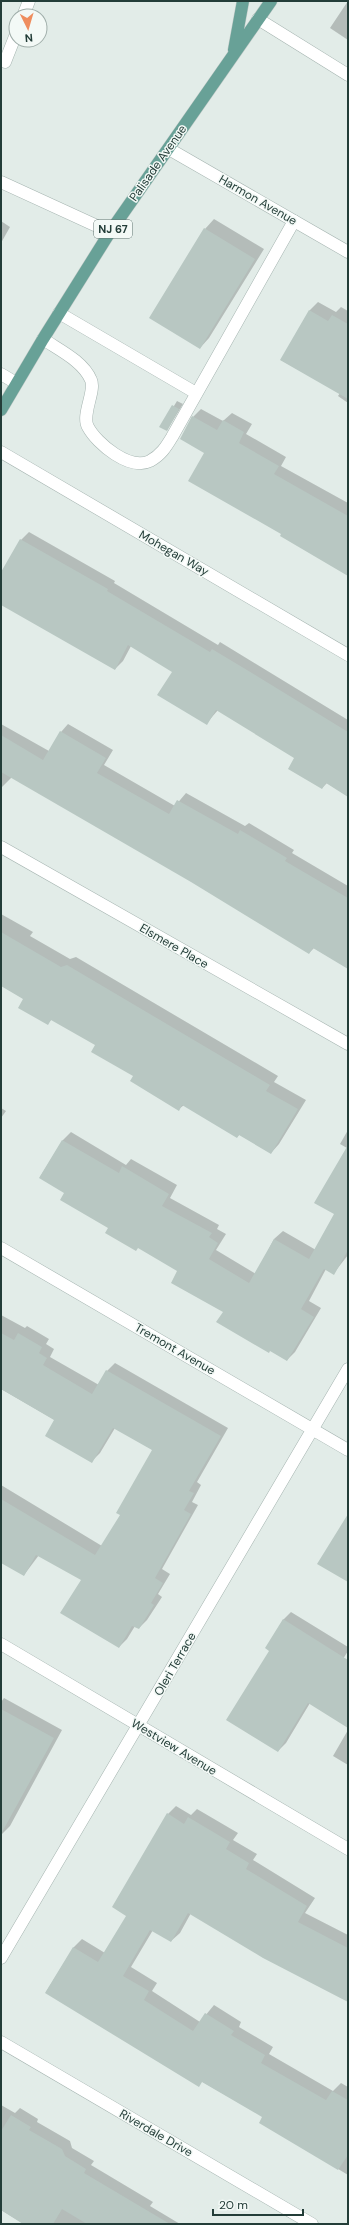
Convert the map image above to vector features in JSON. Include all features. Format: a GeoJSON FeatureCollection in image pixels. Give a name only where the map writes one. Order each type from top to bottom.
{"type":"FeatureCollection","features":[{"type":"Feature","properties":{"kind":"main road"},"geometry":{"type":"LineString","coordinates":[[234,53],[243,1]]}},
{"type":"Feature","properties":{"kind":"main road","name":"Palisade Avenue"},"geometry":{"type":"LineString","coordinates":[[1,410],[16,383],[110,232],[271,1]]}},
{"type":"Feature","properties":{"kind":"street"},"geometry":{"type":"LineString","coordinates":[[258,19],[348,76]]}},
{"type":"Feature","properties":{"kind":"street"},"geometry":{"type":"LineString","coordinates":[[1,60],[5,62],[10,48]]}},
{"type":"Feature","properties":{"kind":"street","name":"Harmon Avenue"},"geometry":{"type":"LineString","coordinates":[[169,149],[348,252]]}},
{"type":"Feature","properties":{"kind":"street"},"geometry":{"type":"LineString","coordinates":[[1,182],[110,232]]}},
{"type":"Feature","properties":{"kind":"street"},"geometry":{"type":"LineString","coordinates":[[43,339],[82,366],[92,381],[86,426],[97,442],[121,458],[136,463],[148,462],[162,454],[294,221]]}},
{"type":"Feature","properties":{"kind":"street"},"geometry":{"type":"LineString","coordinates":[[59,313],[196,393]]}},
{"type":"Feature","properties":{"kind":"street"},"geometry":{"type":"LineString","coordinates":[[1,374],[16,383]]}},
{"type":"Feature","properties":{"kind":"street","name":"Mohegan Way"},"geometry":{"type":"LineString","coordinates":[[1,452],[348,655]]}},
{"type":"Feature","properties":{"kind":"street","name":"Elsmere Place"},"geometry":{"type":"LineString","coordinates":[[1,847],[348,1044]]}},
{"type":"Feature","properties":{"kind":"street","name":"Tremont Avenue"},"geometry":{"type":"LineString","coordinates":[[1,1248],[348,1450]]}},
{"type":"Feature","properties":{"kind":"street","name":"Oleri Terrace"},"geometry":{"type":"LineString","coordinates":[[1,1958],[348,1369]]}},
{"type":"Feature","properties":{"kind":"street","name":"Westview Avenue"},"geometry":{"type":"LineString","coordinates":[[1,1644],[348,1849]]}},
{"type":"Feature","properties":{"kind":"street","name":"Riverdale Drive"},"geometry":{"type":"LineString","coordinates":[[1,2042],[312,2224]]}},
{"type":"Feature","properties":{"kind":"building"},"geometry":{"type":"Polygon","coordinates":[[[204,228],[255,259],[200,349],[149,318],[204,228]]]}},
{"type":"Feature","properties":{"kind":"building"},"geometry":{"type":"Polygon","coordinates":[[[309,310],[328,321],[332,315],[348,324],[348,399],[280,360],[309,310]]]}},
{"type":"Feature","properties":{"kind":"building"},"geometry":{"type":"Polygon","coordinates":[[[172,405],[179,409],[167,431],[159,427],[172,405]]]}},
{"type":"Feature","properties":{"kind":"building"},"geometry":{"type":"Polygon","coordinates":[[[192,416],[217,430],[223,420],[244,432],[239,443],[279,466],[274,474],[348,516],[348,576],[280,536],[281,534],[188,481],[204,453],[180,439],[192,416]]]}},
{"type":"Feature","properties":{"kind":"building"},"geometry":{"type":"Polygon","coordinates":[[[20,539],[108,589],[107,591],[210,652],[212,649],[348,732],[348,797],[326,783],[322,789],[288,769],[294,758],[216,710],[207,725],[157,695],[172,672],[128,645],[115,670],[1,605],[1,572],[20,539]]]}},
{"type":"Feature","properties":{"kind":"building"},"geometry":{"type":"Polygon","coordinates":[[[60,731],[106,758],[97,773],[169,814],[177,800],[238,834],[240,830],[287,858],[285,861],[348,898],[348,969],[313,948],[309,954],[191,882],[1,772],[1,735],[43,760],[60,731]]]}},
{"type":"Feature","properties":{"kind":"building"},"geometry":{"type":"Polygon","coordinates":[[[1,932],[61,967],[67,965],[270,1085],[266,1091],[298,1109],[271,1154],[239,1135],[237,1138],[182,1105],[179,1111],[130,1081],[133,1076],[91,1052],[95,1045],[51,1020],[48,1025],[18,1008],[23,999],[1,986],[1,932]]]}},
{"type":"Feature","properties":{"kind":"building"},"geometry":{"type":"Polygon","coordinates":[[[62,1140],[119,1173],[122,1166],[169,1194],[162,1206],[212,1233],[209,1237],[218,1243],[209,1259],[249,1283],[274,1239],[309,1259],[334,1214],[314,1203],[348,1145],[348,1250],[334,1275],[324,1269],[301,1309],[314,1317],[287,1361],[270,1351],[269,1353],[216,1322],[223,1312],[171,1283],[177,1271],[138,1248],[136,1251],[105,1233],[108,1228],[60,1200],[64,1193],[39,1178],[62,1140]]]}},
{"type":"Feature","properties":{"kind":"building"},"geometry":{"type":"Polygon","coordinates":[[[1,1333],[14,1340],[18,1333],[42,1347],[39,1353],[47,1358],[43,1365],[92,1394],[106,1370],[221,1436],[189,1491],[194,1493],[184,1510],[191,1514],[155,1578],[163,1583],[151,1603],[154,1605],[139,1629],[132,1626],[119,1648],[60,1613],[81,1580],[36,1555],[24,1576],[1,1563],[1,1499],[95,1555],[120,1515],[116,1513],[152,1450],[113,1428],[92,1463],[45,1436],[54,1420],[1,1389],[1,1333]]]}},
{"type":"Feature","properties":{"kind":"building"},"geometry":{"type":"Polygon","coordinates":[[[348,1514],[348,1582],[317,1564],[348,1514]]]}},
{"type":"Feature","properties":{"kind":"building"},"geometry":{"type":"Polygon","coordinates":[[[283,1619],[348,1660],[348,1728],[308,1703],[278,1752],[226,1720],[269,1651],[265,1648],[283,1619]]]}},
{"type":"Feature","properties":{"kind":"building"},"geometry":{"type":"Polygon","coordinates":[[[1,1709],[54,1738],[1,1834],[1,1709]]]}},
{"type":"Feature","properties":{"kind":"building"},"geometry":{"type":"Polygon","coordinates":[[[167,1813],[184,1824],[188,1817],[230,1842],[226,1849],[249,1863],[246,1869],[307,1906],[298,1922],[348,1948],[348,2002],[263,1958],[188,1913],[171,1942],[150,1930],[123,1976],[149,1991],[144,2000],[193,2031],[205,2013],[234,2031],[231,2035],[265,2055],[261,2063],[326,2100],[332,2091],[348,2100],[348,2155],[338,2170],[259,2123],[262,2117],[202,2082],[199,2087],[45,1993],[73,1947],[98,1962],[126,1916],[112,1907],[167,1813]]]}},
{"type":"Feature","properties":{"kind":"building"},"geometry":{"type":"Polygon","coordinates":[[[11,2115],[31,2127],[29,2130],[62,2149],[65,2156],[86,2169],[84,2173],[170,2224],[87,2224],[62,2209],[53,2224],[23,2224],[1,2210],[1,2131],[11,2115]]]}}]}
